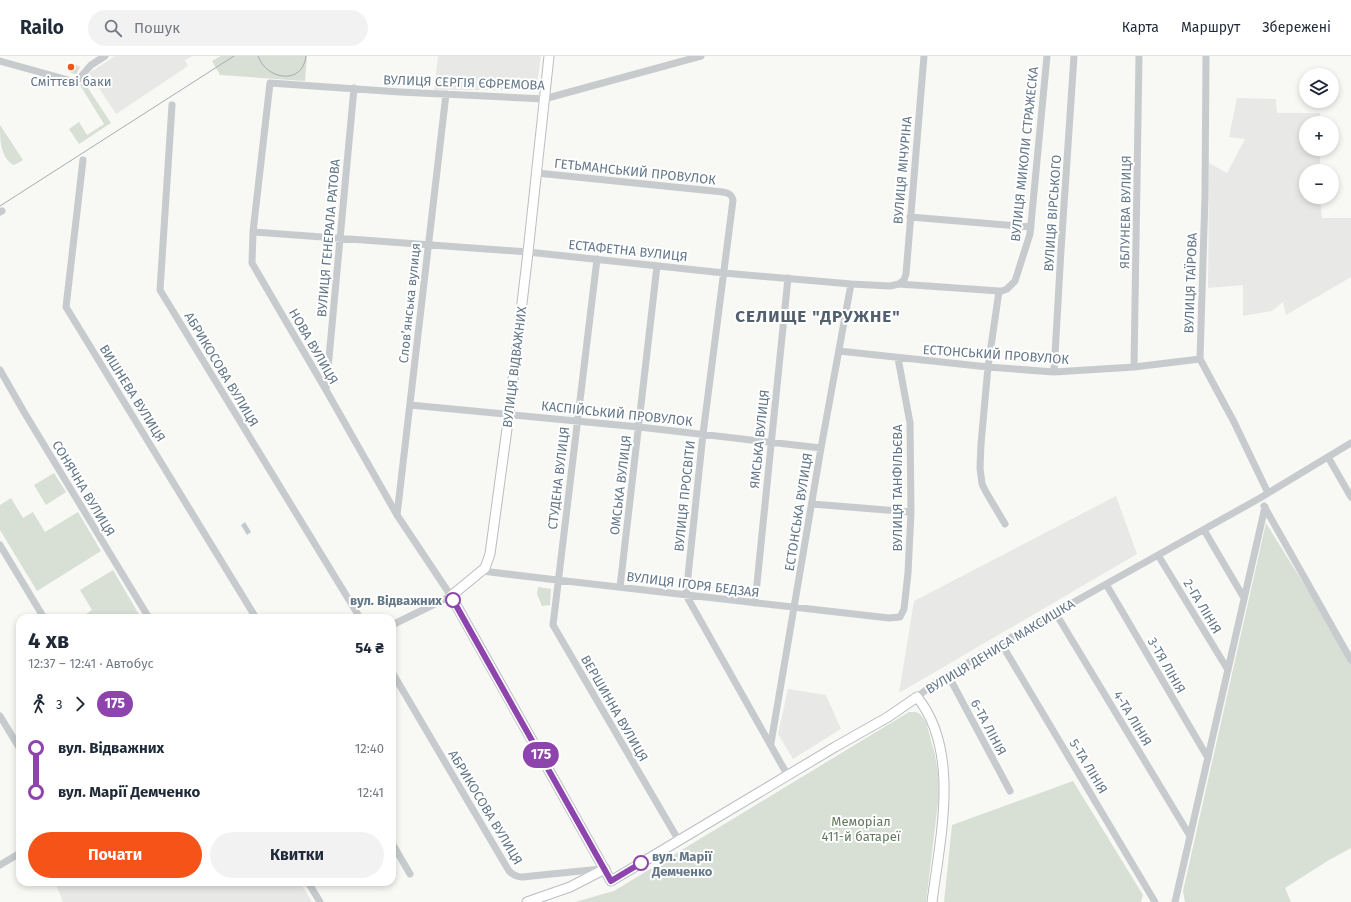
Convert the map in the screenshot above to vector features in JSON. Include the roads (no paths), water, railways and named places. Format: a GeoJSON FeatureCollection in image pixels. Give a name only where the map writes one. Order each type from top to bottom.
{"type":"FeatureCollection","features":[{"type":"Feature","properties":{"kind":"street"},"geometry":{"type":"LineString","coordinates":[[0,61],[72,81],[78,80],[91,65],[105,56]]}},
{"type":"Feature","properties":{"kind":"street","name":"ВУЛИЦЯ ВІДВАЖНИХ"},"geometry":{"type":"LineString","coordinates":[[396,623],[451,596],[482,571],[488,562],[509,414],[549,56]]}},
{"type":"Feature","properties":{"kind":"street","name":"ВУЛИЦЯ СЕРГІЯ ЄФРЕМОВА"},"geometry":{"type":"LineString","coordinates":[[270,82],[544,99],[701,56]]}},
{"type":"Feature","properties":{"kind":"street","name":"ВУЛИЦЯ МІЧУРІНА"},"geometry":{"type":"LineString","coordinates":[[899,284],[904,280],[906,274],[924,56]]}},
{"type":"Feature","properties":{"kind":"street","name":"ВУЛИЦЯ МИКОЛИ СТРАЖЕСКА"},"geometry":{"type":"LineString","coordinates":[[999,291],[1002,292],[1007,289],[1015,280],[1024,255],[1031,227],[1047,56]]}},
{"type":"Feature","properties":{"kind":"street","name":"ВУЛИЦЯ ВІРСЬКОГО"},"geometry":{"type":"LineString","coordinates":[[1054,372],[1060,250],[1074,56]]}},
{"type":"Feature","properties":{"kind":"street","name":"ЯБЛУНЕВА ВУЛИЦЯ"},"geometry":{"type":"LineString","coordinates":[[1134,368],[1139,56]]}},
{"type":"Feature","properties":{"kind":"street","name":"ВУЛИЦЯ ТАЇРОВА"},"geometry":{"type":"LineString","coordinates":[[1200,360],[1206,56]]}},
{"type":"Feature","properties":{"kind":"street","name":"НОВА ВУЛИЦЯ"},"geometry":{"type":"LineString","coordinates":[[270,82],[252,263],[397,515],[451,596]]}},
{"type":"Feature","properties":{"kind":"street","name":"ВУЛИЦЯ ГЕНЕРАЛА РАТОВА"},"geometry":{"type":"LineString","coordinates":[[326,390],[354,88]]}},
{"type":"Feature","properties":{"kind":"street","name":"Словʼянська вулиця"},"geometry":{"type":"LineString","coordinates":[[397,515],[446,94]]}},
{"type":"Feature","properties":{"kind":"street","name":"АБРИКОСОВА ВУЛИЦЯ"},"geometry":{"type":"LineString","coordinates":[[172,105],[160,290],[358,614]]}},
{"type":"Feature","properties":{"kind":"street","name":"ВИШНЕВА ВУЛИЦЯ"},"geometry":{"type":"LineString","coordinates":[[83,160],[66,307],[254,614]]}},
{"type":"Feature","properties":{"kind":"street","name":"ГЕТЬМАНСЬКИЙ ПРОВУЛОК"},"geometry":{"type":"LineString","coordinates":[[537,173],[730,194]]}},
{"type":"Feature","properties":{"kind":"street","name":"ВУЛИЦЯ ПРОСВІТИ"},"geometry":{"type":"LineString","coordinates":[[686,595],[703,434],[733,200],[730,194]]}},
{"type":"Feature","properties":{"kind":"street"},"geometry":{"type":"LineString","coordinates":[[910,217],[1031,227]]}},
{"type":"Feature","properties":{"kind":"street","name":"ЕСТАФЕТНА ВУЛИЦЯ"},"geometry":{"type":"LineString","coordinates":[[254,232],[528,252],[724,273],[851,284],[890,286],[899,284],[999,291]]}},
{"type":"Feature","properties":{"kind":"street","name":"СТУДЕНА ВУЛИЦЯ"},"geometry":{"type":"LineString","coordinates":[[557,580],[597,259]]}},
{"type":"Feature","properties":{"kind":"street","name":"ОМСЬКА ВУЛИЦЯ"},"geometry":{"type":"LineString","coordinates":[[620,587],[658,266]]}},
{"type":"Feature","properties":{"kind":"street","name":"ЯМСЬКА ВУЛИЦЯ"},"geometry":{"type":"LineString","coordinates":[[755,603],[788,278]]}},
{"type":"Feature","properties":{"kind":"street","name":"ЕСТОНСЬКА ВУЛИЦЯ"},"geometry":{"type":"LineString","coordinates":[[770,743],[851,284]]}},
{"type":"Feature","properties":{"kind":"street"},"geometry":{"type":"LineString","coordinates":[[999,291],[988,367],[981,444],[980,477],[986,492],[1005,524]]}},
{"type":"Feature","properties":{"kind":"street","name":"ЕСТОНСЬКИЙ ПРОВУЛОК"},"geometry":{"type":"LineString","coordinates":[[839,351],[988,367],[1054,372],[1134,368],[1200,360]]}},
{"type":"Feature","properties":{"kind":"street","name":"ВУЛИЦЯ ТАНФІЛЬЄВА"},"geometry":{"type":"LineString","coordinates":[[898,358],[910,423],[911,512],[908,573],[904,609],[900,617]]}},
{"type":"Feature","properties":{"kind":"street"},"geometry":{"type":"LineString","coordinates":[[1200,360],[1234,422],[1268,493]]}},
{"type":"Feature","properties":{"kind":"street","name":"СОНЯЧНА ВУЛИЦЯ"},"geometry":{"type":"LineString","coordinates":[[0,370],[147,614]]}},
{"type":"Feature","properties":{"kind":"street","name":"КАСПІЙСЬКИЙ ПРОВУЛОК"},"geometry":{"type":"LineString","coordinates":[[410,405],[639,427],[771,441],[821,448]]}},
{"type":"Feature","properties":{"kind":"street","name":"ВУЛИЦЯ ДЕНИСА МАКСИШКА"},"geometry":{"type":"LineString","coordinates":[[605,869],[611,881],[888,717],[936,682],[1001,643],[1260,498],[1351,443]]}},
{"type":"Feature","properties":{"kind":"street"},"geometry":{"type":"LineString","coordinates":[[1328,457],[1351,497]]}},
{"type":"Feature","properties":{"kind":"street"},"geometry":{"type":"LineString","coordinates":[[1260,498],[1351,660]]}},
{"type":"Feature","properties":{"kind":"street"},"geometry":{"type":"LineString","coordinates":[[812,504],[911,512]]}},
{"type":"Feature","properties":{"kind":"street"},"geometry":{"type":"LineString","coordinates":[[1175,902],[1265,507]]}},
{"type":"Feature","properties":{"kind":"street"},"geometry":{"type":"LineString","coordinates":[[1204,530],[1244,598]]}},
{"type":"Feature","properties":{"kind":"street"},"geometry":{"type":"LineString","coordinates":[[0,545],[42,614]]}},
{"type":"Feature","properties":{"kind":"street","name":"2-ГА ЛІНІЯ"},"geometry":{"type":"LineString","coordinates":[[1158,555],[1228,670]]}},
{"type":"Feature","properties":{"kind":"street","name":"ВУЛИЦЯ ІГОРЯ БЕДЗАЯ"},"geometry":{"type":"LineString","coordinates":[[482,571],[889,618],[900,617]]}},
{"type":"Feature","properties":{"kind":"street","name":"ВЕРШИННА ВУЛИЦЯ"},"geometry":{"type":"LineString","coordinates":[[557,580],[554,628],[679,841]]}},
{"type":"Feature","properties":{"kind":"street","name":"3-ТЯ ЛІНІЯ"},"geometry":{"type":"LineString","coordinates":[[1106,584],[1208,758]]}},
{"type":"Feature","properties":{"kind":"street"},"geometry":{"type":"LineString","coordinates":[[686,595],[788,776]]}},
{"type":"Feature","properties":{"kind":"street"},"geometry":{"type":"LineString","coordinates":[[451,596],[605,869],[570,887],[527,902]]}},
{"type":"Feature","properties":{"kind":"street","name":"4-ТА ЛІНІЯ"},"geometry":{"type":"LineString","coordinates":[[1055,612],[1190,836]]}},
{"type":"Feature","properties":{"kind":"street","name":"5-ТА ЛІНІЯ"},"geometry":{"type":"LineString","coordinates":[[1001,643],[1155,902]]}},
{"type":"Feature","properties":{"kind":"street","name":"6-ТА ЛІНІЯ"},"geometry":{"type":"LineString","coordinates":[[948,675],[1010,791]]}},
{"type":"Feature","properties":{"kind":"street","name":"АБРИКОСОВА ВУЛИЦЯ"},"geometry":{"type":"LineString","coordinates":[[396,679],[509,871],[513,875],[522,877],[605,869]]}},
{"type":"Feature","properties":{"kind":"street"},"geometry":{"type":"LineString","coordinates":[[917,697],[924,706],[934,726],[939,748],[944,785],[943,808],[932,902]]}},
{"type":"Feature","properties":{"kind":"street"},"geometry":{"type":"LineString","coordinates":[[0,716],[16,742]]}},
{"type":"Feature","properties":{"kind":"street"},"geometry":{"type":"LineString","coordinates":[[396,850],[410,874]]}},
{"type":"Feature","properties":{"kind":"street"},"geometry":{"type":"LineString","coordinates":[[0,865],[16,855]]}},
{"type":"Feature","properties":{"kind":"street"},"geometry":{"type":"LineString","coordinates":[[310,886],[320,902]]}},
{"type":"Feature","properties":{"kind":"street"},"geometry":{"type":"LineString","coordinates":[[1148,902],[1150,893]]}},
{"type":"Feature","properties":{"kind":"tram line"},"geometry":{"type":"LineString","coordinates":[[0,206],[234,56]]}},
{"type":"Feature","properties":{"kind":"tram line"},"geometry":{"type":"LineString","coordinates":[[258,56],[262,64],[268,70],[284,76],[292,76],[298,72],[303,66],[306,56]]}},
{"type":"Feature","properties":{"kind":"place","name":"Сміттєві баки"},"geometry":{"type":"Point","coordinates":[71,67]}},
{"type":"Feature","properties":{"kind":"place","name":"вул. Відважних"},"geometry":{"type":"Point","coordinates":[453,600]}},
{"type":"Feature","properties":{"kind":"place","name":"вул. Марії Демченко"},"geometry":{"type":"Point","coordinates":[641,863]}},
{"type":"Feature","properties":{"kind":"district","name":"СЕЛИЩЕ \"ДРУЖНЕ\""},"geometry":{"type":"Point","coordinates":[818,316]}},
{"type":"Feature","properties":{"kind":"park label","name":"Меморіал 411-й батареї"},"geometry":{"type":"Point","coordinates":[861,828]}}]}
